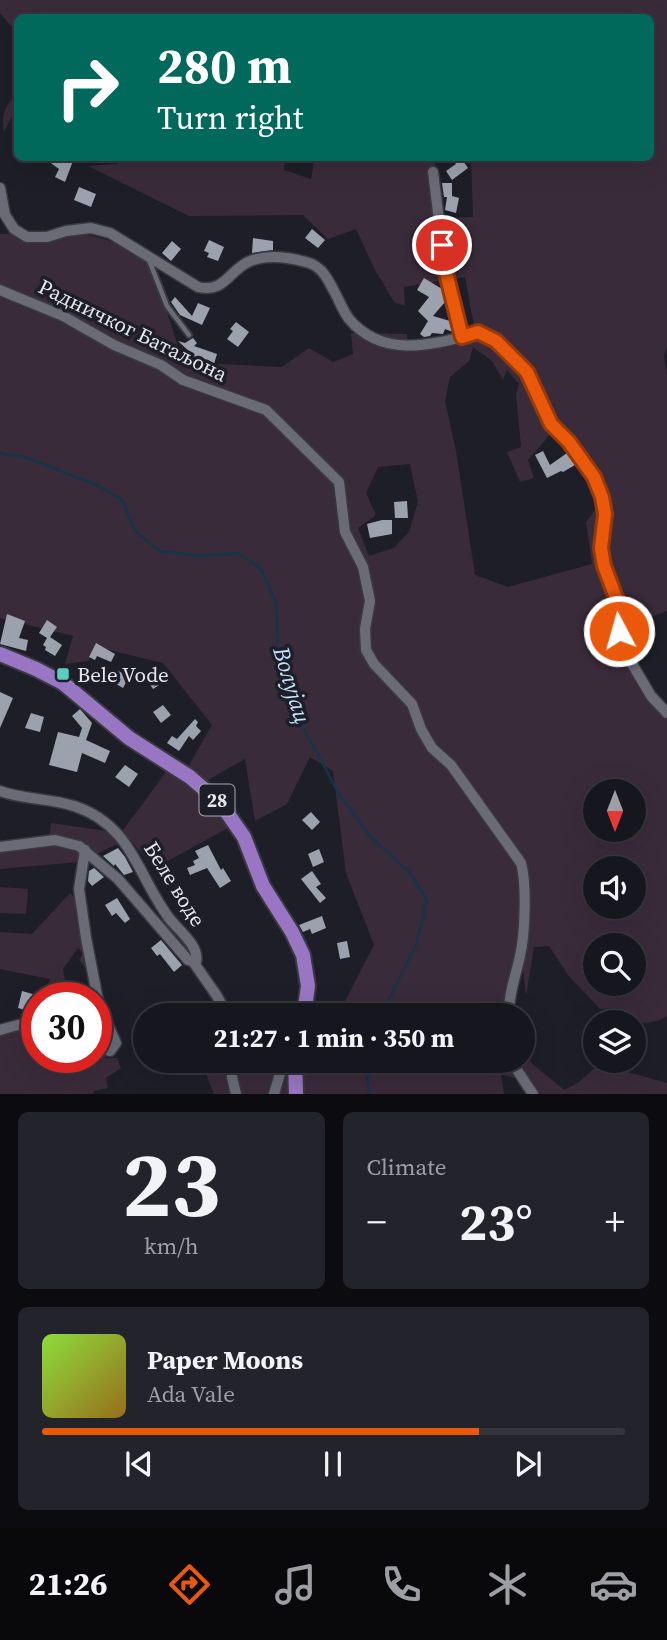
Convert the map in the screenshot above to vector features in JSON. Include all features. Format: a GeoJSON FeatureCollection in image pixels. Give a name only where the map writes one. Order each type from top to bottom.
{"type":"FeatureCollection","features":[{"type":"Feature","properties":{"kind":"main road","name":"28"},"geometry":{"type":"LineString","coordinates":[[0,654],[63,682],[129,738],[190,777],[221,804],[244,837],[263,886],[303,955],[308,986],[306,1003]]}},
{"type":"Feature","properties":{"kind":"main road"},"geometry":{"type":"LineString","coordinates":[[295,1073],[296,1094]]}},
{"type":"Feature","properties":{"kind":"street"},"geometry":{"type":"LineString","coordinates":[[433,172],[445,269],[462,337]]}},
{"type":"Feature","properties":{"kind":"street"},"geometry":{"type":"LineString","coordinates":[[0,188],[5,215],[14,229],[27,237],[47,237],[91,228],[110,233],[198,287],[208,289],[218,287],[247,263],[267,257],[308,262],[323,271],[348,318],[363,332],[379,341],[396,346],[414,346],[478,332],[496,341],[527,372],[551,424],[569,442],[594,477],[605,514],[601,548],[604,566],[618,603],[619,631],[625,652],[651,696],[667,713]]}},
{"type":"Feature","properties":{"kind":"street","name":"Радничког Батаљона"},"geometry":{"type":"LineString","coordinates":[[0,290],[62,316],[114,345],[161,365],[183,380],[266,410],[339,482],[345,532],[363,567],[370,601],[365,629],[366,650],[374,664],[412,704],[421,729],[432,748],[451,765],[521,863],[525,877],[521,952],[509,1003]]}},
{"type":"Feature","properties":{"kind":"street","name":"Беле воде"},"geometry":{"type":"LineString","coordinates":[[0,791],[77,807],[120,835],[129,846],[164,910],[198,957],[194,962],[188,961],[118,879],[85,850],[67,841],[55,840],[0,847]]}},
{"type":"Feature","properties":{"kind":"street"},"geometry":{"type":"LineString","coordinates":[[85,850],[79,889],[94,982]]}},
{"type":"Feature","properties":{"kind":"street"},"geometry":{"type":"LineString","coordinates":[[194,962],[221,1003]]}},
{"type":"Feature","properties":{"kind":"street"},"geometry":{"type":"LineString","coordinates":[[0,1030],[21,1025]]}},
{"type":"Feature","properties":{"kind":"street"},"geometry":{"type":"LineString","coordinates":[[232,1073],[236,1094]]}},
{"type":"Feature","properties":{"kind":"street"},"geometry":{"type":"LineString","coordinates":[[274,1094],[281,1073]]}},
{"type":"Feature","properties":{"kind":"street"},"geometry":{"type":"LineString","coordinates":[[518,1073],[533,1094]]}},
{"type":"Feature","properties":{"kind":"lane"},"geometry":{"type":"LineString","coordinates":[[148,256],[167,306],[189,335]]}},
{"type":"Feature","properties":{"kind":"shaded area"},"geometry":{"type":"Polygon","coordinates":[[[0,0],[667,0],[667,347],[664,356],[667,372],[667,611],[626,626],[637,679],[667,719],[667,1016],[646,1022],[646,1010],[600,1009],[588,996],[646,996],[646,933],[583,933],[583,991],[568,975],[549,946],[534,947],[526,996],[523,967],[505,1003],[344,1003],[374,945],[346,873],[333,771],[310,757],[287,804],[255,821],[245,759],[208,780],[228,828],[155,868],[129,839],[78,862],[0,869],[0,853],[49,844],[51,823],[121,833],[166,772],[187,769],[212,725],[163,663],[97,647],[88,661],[65,664],[73,636],[0,618],[0,234],[81,233],[147,251],[181,355],[196,363],[282,367],[309,348],[333,362],[353,354],[351,333],[407,334],[408,350],[476,337],[465,277],[404,287],[405,306],[394,302],[356,229],[328,239],[303,215],[189,216],[88,166],[117,164],[118,161],[285,161],[284,170],[311,179],[314,162],[312,161],[434,161],[444,218],[473,217],[471,161],[654,161],[654,14],[14,14],[14,29],[0,13],[0,0]],[[473,347],[469,361],[450,377],[445,401],[456,451],[475,575],[508,587],[592,564],[586,522],[600,503],[593,483],[553,431],[528,460],[534,478],[520,482],[507,452],[521,447],[516,394],[519,384],[507,370],[503,380],[492,361],[473,347]],[[410,464],[378,467],[366,493],[376,515],[358,528],[369,556],[394,548],[409,532],[418,502],[410,464]]]}},
{"type":"Feature","properties":{"kind":"shaded area"},"geometry":{"type":"Polygon","coordinates":[[[14,95],[14,113],[4,132],[4,115],[14,95]]]}},
{"type":"Feature","properties":{"kind":"shaded area"},"geometry":{"type":"Polygon","coordinates":[[[0,887],[28,889],[26,914],[0,913],[0,887]]]}},
{"type":"Feature","properties":{"kind":"shaded area"},"geometry":{"type":"Polygon","coordinates":[[[70,893],[75,898],[92,961],[86,968],[79,960],[83,953],[78,948],[63,969],[65,982],[49,982],[50,979],[0,969],[0,932],[32,934],[70,893]]]}},
{"type":"Feature","properties":{"kind":"shaded area"},"geometry":{"type":"Polygon","coordinates":[[[0,1024],[21,1029],[21,1073],[112,1073],[112,1058],[117,1058],[121,1068],[106,1078],[108,1088],[94,1091],[93,1094],[0,1094],[0,1024]]]}},
{"type":"Feature","properties":{"kind":"shaded area"},"geometry":{"type":"Polygon","coordinates":[[[535,1066],[564,1090],[589,1073],[631,1073],[667,1083],[667,1094],[541,1094],[523,1074],[535,1073],[535,1066]]]}},
{"type":"Feature","properties":{"kind":"shaded area"},"geometry":{"type":"Polygon","coordinates":[[[206,1073],[291,1073],[292,1094],[214,1094],[206,1073]]]}},
{"type":"Feature","properties":{"kind":"shaded area"},"geometry":{"type":"Polygon","coordinates":[[[300,1073],[515,1073],[517,1079],[501,1074],[504,1094],[301,1094],[300,1073]]]}},
{"type":"Feature","properties":{"kind":"building"},"geometry":{"type":"Polygon","coordinates":[[[48,161],[73,161],[65,182],[55,177],[59,169],[48,161]]]}},
{"type":"Feature","properties":{"kind":"building"},"geometry":{"type":"Polygon","coordinates":[[[454,161],[463,161],[468,168],[452,180],[446,171],[456,164],[454,161]]]}},
{"type":"Feature","properties":{"kind":"building"},"geometry":{"type":"Polygon","coordinates":[[[442,183],[452,183],[452,196],[459,198],[456,213],[445,210],[447,197],[444,197],[442,183]]]}},
{"type":"Feature","properties":{"kind":"building"},"geometry":{"type":"Polygon","coordinates":[[[79,187],[96,194],[91,207],[74,200],[79,187]]]}},
{"type":"Feature","properties":{"kind":"building"},"geometry":{"type":"Polygon","coordinates":[[[312,229],[325,240],[318,248],[305,238],[312,229]]]}},
{"type":"Feature","properties":{"kind":"building"},"geometry":{"type":"Polygon","coordinates":[[[253,238],[273,241],[273,250],[252,253],[253,238]]]}},
{"type":"Feature","properties":{"kind":"building"},"geometry":{"type":"Polygon","coordinates":[[[209,240],[224,247],[218,261],[207,257],[209,253],[204,251],[209,240]]]}},
{"type":"Feature","properties":{"kind":"building"},"geometry":{"type":"Polygon","coordinates":[[[172,241],[181,249],[171,261],[162,253],[172,241]]]}},
{"type":"Feature","properties":{"kind":"building"},"geometry":{"type":"Polygon","coordinates":[[[424,278],[442,289],[445,302],[433,316],[450,321],[453,332],[445,329],[443,334],[432,333],[424,337],[420,334],[428,321],[418,311],[429,297],[417,290],[424,278]]]}},
{"type":"Feature","properties":{"kind":"building"},"geometry":{"type":"Polygon","coordinates":[[[175,297],[192,316],[198,303],[210,308],[202,325],[180,315],[171,302],[175,297]]]}},
{"type":"Feature","properties":{"kind":"building"},"geometry":{"type":"Polygon","coordinates":[[[236,322],[249,332],[238,347],[227,339],[236,322]]]}},
{"type":"Feature","properties":{"kind":"building"},"geometry":{"type":"Polygon","coordinates":[[[193,338],[197,343],[194,346],[217,354],[214,364],[196,358],[178,341],[185,343],[193,338]]]}},
{"type":"Feature","properties":{"kind":"building"},"geometry":{"type":"Polygon","coordinates":[[[543,451],[550,465],[567,453],[575,465],[547,478],[535,455],[543,451]]]}},
{"type":"Feature","properties":{"kind":"building"},"geometry":{"type":"Polygon","coordinates":[[[407,501],[408,518],[395,518],[394,502],[407,501]]]}},
{"type":"Feature","properties":{"kind":"building"},"geometry":{"type":"Polygon","coordinates":[[[392,520],[392,534],[370,538],[367,524],[392,520]]]}},
{"type":"Feature","properties":{"kind":"building"},"geometry":{"type":"Polygon","coordinates":[[[7,614],[25,621],[19,638],[28,640],[26,651],[0,644],[7,614]]]}},
{"type":"Feature","properties":{"kind":"building"},"geometry":{"type":"Polygon","coordinates":[[[47,620],[57,627],[50,637],[62,645],[55,656],[45,650],[43,645],[47,638],[39,633],[47,620]]]}},
{"type":"Feature","properties":{"kind":"building"},"geometry":{"type":"Polygon","coordinates":[[[96,643],[115,654],[111,662],[97,656],[95,660],[89,657],[96,643]]]}},
{"type":"Feature","properties":{"kind":"building"},"geometry":{"type":"Polygon","coordinates":[[[159,669],[167,680],[153,689],[149,683],[152,681],[150,678],[152,673],[159,669]]]}},
{"type":"Feature","properties":{"kind":"building"},"geometry":{"type":"Polygon","coordinates":[[[117,670],[129,677],[123,688],[111,681],[117,670]]]}},
{"type":"Feature","properties":{"kind":"building"},"geometry":{"type":"Polygon","coordinates":[[[0,692],[13,698],[0,728],[0,692]]]}},
{"type":"Feature","properties":{"kind":"building"},"geometry":{"type":"Polygon","coordinates":[[[163,705],[171,715],[161,723],[153,712],[163,705]]]}},
{"type":"Feature","properties":{"kind":"building"},"geometry":{"type":"Polygon","coordinates":[[[80,709],[92,723],[86,740],[110,751],[105,763],[82,753],[77,772],[49,765],[58,732],[79,737],[82,728],[72,716],[80,709]]]}},
{"type":"Feature","properties":{"kind":"building"},"geometry":{"type":"Polygon","coordinates":[[[31,713],[44,717],[40,732],[25,728],[31,713]]]}},
{"type":"Feature","properties":{"kind":"building"},"geometry":{"type":"Polygon","coordinates":[[[195,719],[198,722],[196,726],[201,731],[193,740],[189,736],[179,751],[167,743],[172,736],[177,739],[195,719]]]}},
{"type":"Feature","properties":{"kind":"building"},"geometry":{"type":"Polygon","coordinates":[[[125,765],[138,774],[129,787],[115,777],[125,765]]]}},
{"type":"Feature","properties":{"kind":"building"},"geometry":{"type":"Polygon","coordinates":[[[311,812],[320,822],[312,830],[302,820],[311,812]]]}},
{"type":"Feature","properties":{"kind":"building"},"geometry":{"type":"Polygon","coordinates":[[[208,845],[221,870],[223,868],[231,881],[220,888],[207,868],[190,875],[187,868],[195,865],[193,861],[199,858],[195,851],[208,845]]]}},
{"type":"Feature","properties":{"kind":"building"},"geometry":{"type":"Polygon","coordinates":[[[118,848],[133,872],[124,875],[115,864],[114,866],[103,856],[118,848]]]}},
{"type":"Feature","properties":{"kind":"building"},"geometry":{"type":"Polygon","coordinates":[[[319,849],[324,862],[313,867],[308,854],[319,849]]]}},
{"type":"Feature","properties":{"kind":"building"},"geometry":{"type":"Polygon","coordinates":[[[94,868],[104,877],[92,886],[88,881],[89,871],[94,868]]]}},
{"type":"Feature","properties":{"kind":"building"},"geometry":{"type":"Polygon","coordinates":[[[312,871],[321,884],[316,887],[326,898],[320,903],[301,879],[312,871]]]}},
{"type":"Feature","properties":{"kind":"building"},"geometry":{"type":"Polygon","coordinates":[[[117,898],[130,919],[125,923],[116,913],[112,916],[105,905],[117,898]]]}},
{"type":"Feature","properties":{"kind":"building"},"geometry":{"type":"Polygon","coordinates":[[[322,916],[326,928],[312,934],[310,929],[303,932],[299,925],[322,916]]]}},
{"type":"Feature","properties":{"kind":"building"},"geometry":{"type":"Polygon","coordinates":[[[161,940],[182,965],[174,972],[160,954],[157,956],[151,948],[161,940]]]}},
{"type":"Feature","properties":{"kind":"building"},"geometry":{"type":"Polygon","coordinates":[[[347,941],[350,957],[340,959],[337,943],[347,941]]]}},
{"type":"Feature","properties":{"kind":"waterway","name":"Волујац"},"geometry":{"type":"LineString","coordinates":[[0,453],[28,458],[99,486],[122,500],[135,531],[160,551],[200,556],[238,553],[261,569],[276,603],[278,653],[304,729],[339,794],[369,835],[410,873],[427,900],[416,945],[387,1003]]}},
{"type":"Feature","properties":{"kind":"waterway","name":"Волујац"},"geometry":{"type":"LineString","coordinates":[[367,1073],[369,1094]]}},
{"type":"Feature","properties":{"kind":"place","name":"Bele Vode"},"geometry":{"type":"Point","coordinates":[63,674]}},
{"type":"Feature","properties":{"kind":"route"},"geometry":{"type":"LineString","coordinates":[[442,245],[445,269],[462,337],[478,332],[496,341],[527,372],[551,424],[569,442],[594,477],[605,514],[601,548],[604,566],[618,603],[619,631]]}}]}
